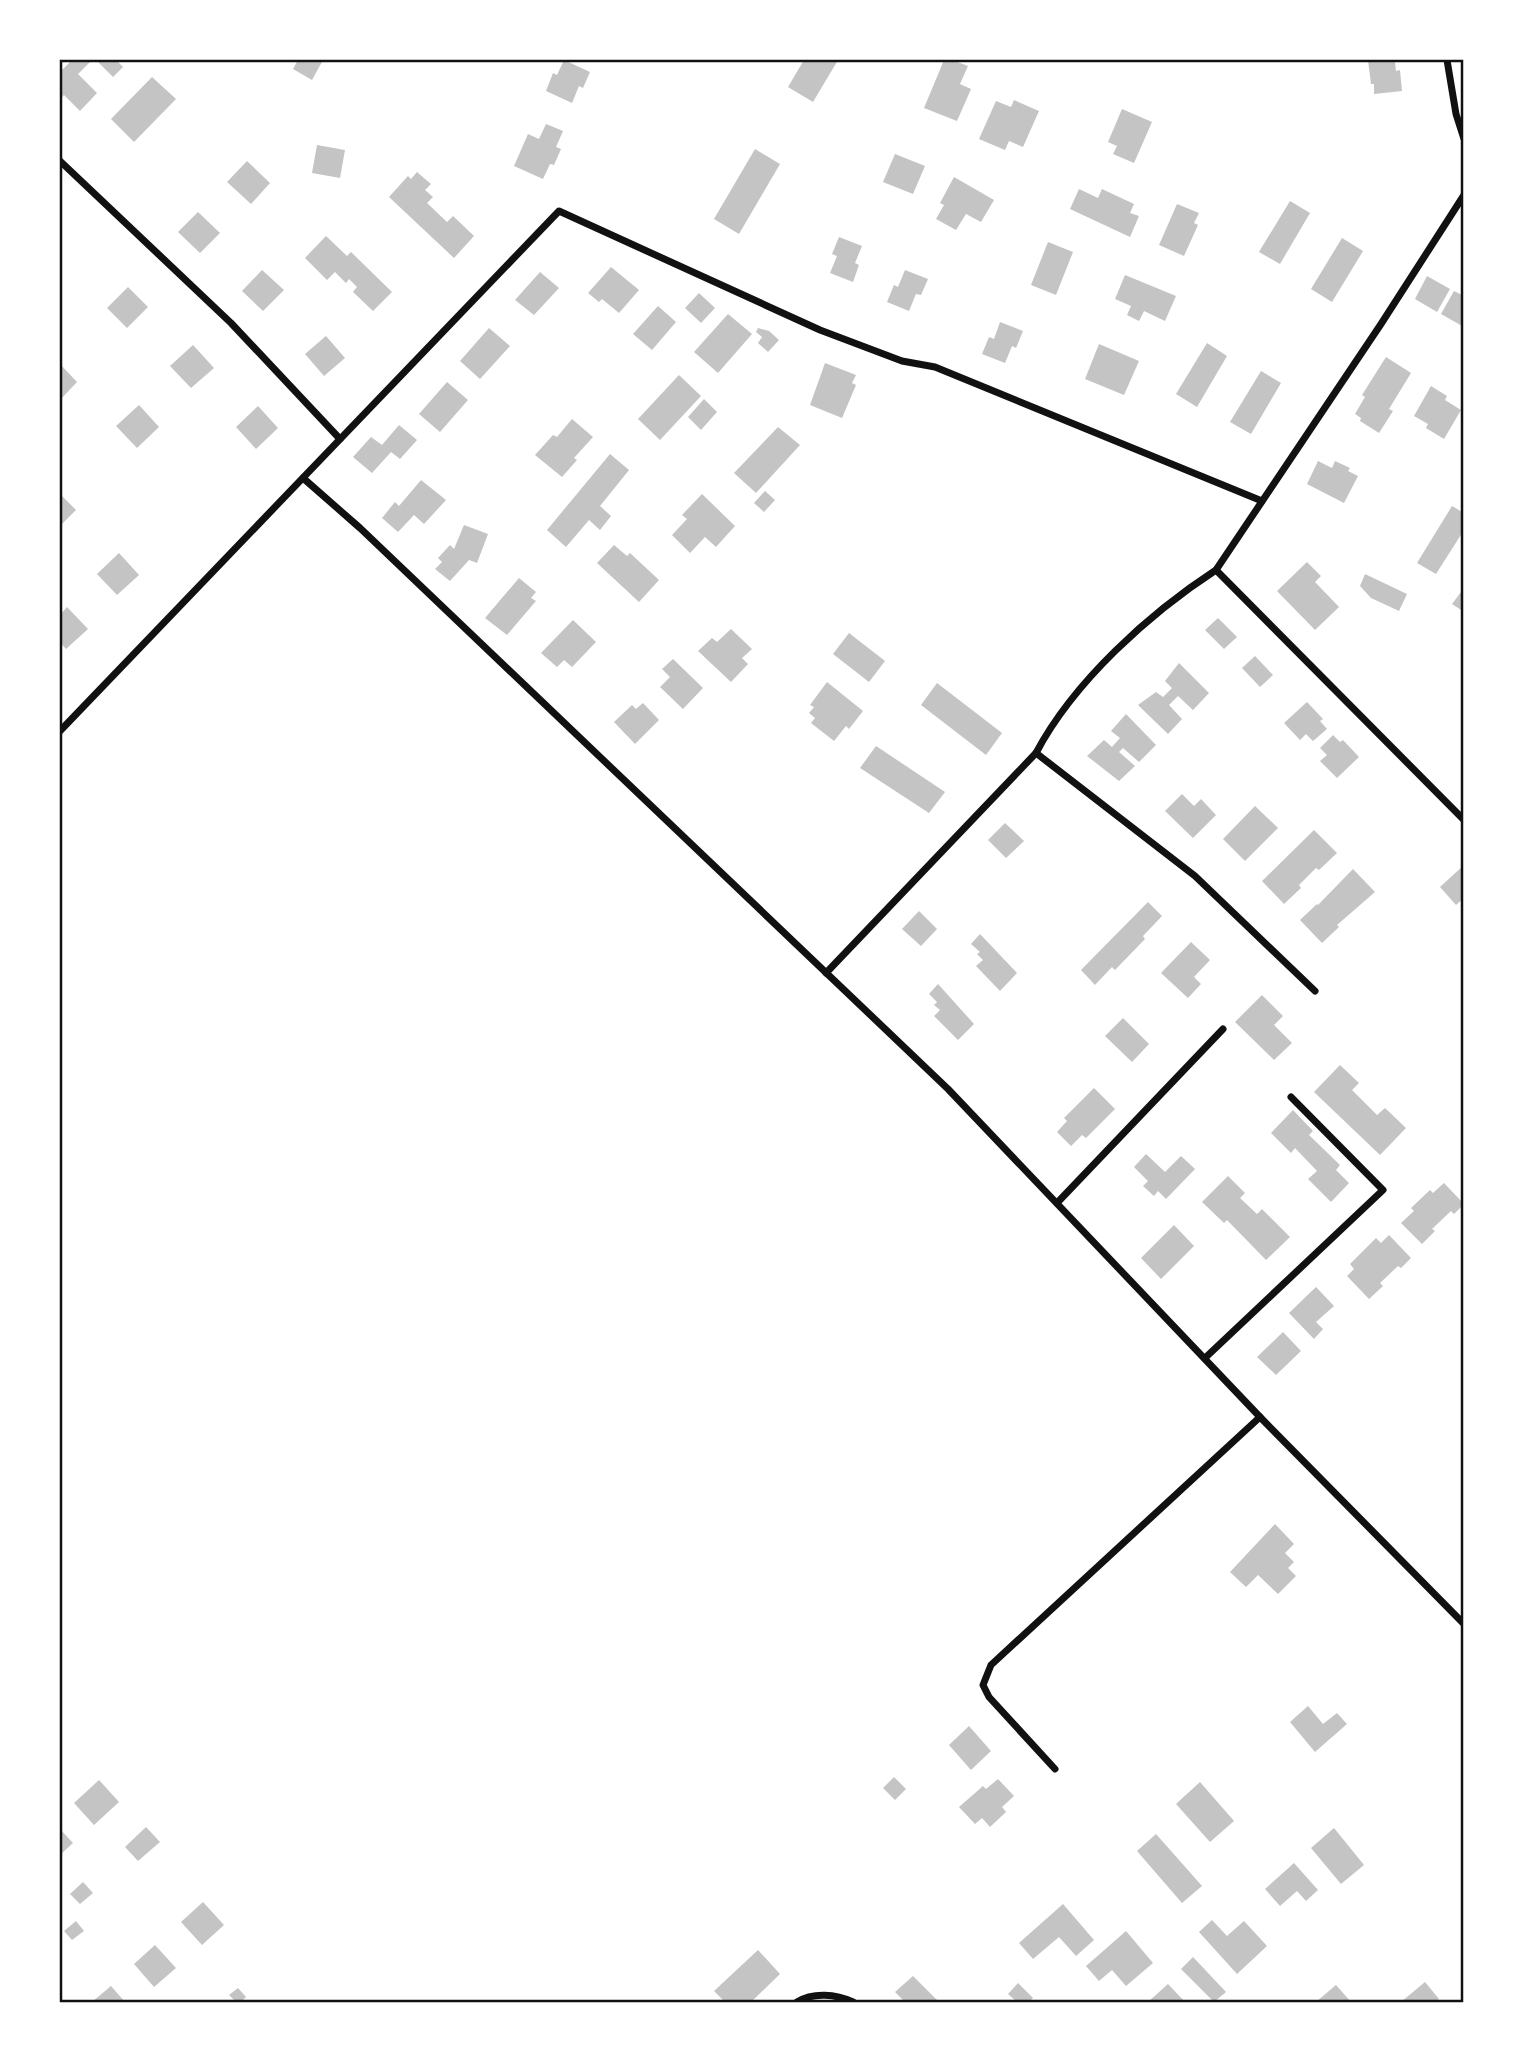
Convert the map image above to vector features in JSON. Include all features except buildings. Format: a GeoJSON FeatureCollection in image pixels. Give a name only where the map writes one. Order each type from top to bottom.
{"type":"FeatureCollection","features":[{"type":"Feature","properties":{"kind":"street"},"geometry":{"type":"LineString","coordinates":[[1447,60],[1456,114],[1464,139]]}},
{"type":"Feature","properties":{"kind":"street"},"geometry":{"type":"LineString","coordinates":[[60,161],[231,323],[340,439]]}},
{"type":"Feature","properties":{"kind":"street"},"geometry":{"type":"LineString","coordinates":[[826,973],[1037,753],[1045,737],[1084,686],[1135,630],[1185,590],[1216,570],[1464,195]]}},
{"type":"Feature","properties":{"kind":"street"},"geometry":{"type":"LineString","coordinates":[[60,732],[559,211],[820,330],[902,361],[935,367],[1262,501]]}},
{"type":"Feature","properties":{"kind":"street"},"geometry":{"type":"LineString","coordinates":[[303,478],[360,528],[948,1089],[1260,1417],[1464,1624]]}},
{"type":"Feature","properties":{"kind":"street"},"geometry":{"type":"LineString","coordinates":[[1216,570],[1464,820]]}},
{"type":"Feature","properties":{"kind":"street"},"geometry":{"type":"LineString","coordinates":[[1037,753],[1195,876],[1315,991]]}},
{"type":"Feature","properties":{"kind":"street"},"geometry":{"type":"LineString","coordinates":[[1057,1203],[1223,1029]]}},
{"type":"Feature","properties":{"kind":"street"},"geometry":{"type":"LineString","coordinates":[[1205,1358],[1383,1190],[1291,1097]]}},
{"type":"Feature","properties":{"kind":"street"},"geometry":{"type":"LineString","coordinates":[[1055,1769],[989,1697],[983,1685],[991,1665],[1260,1417]]}},
{"type":"Feature","properties":{"kind":"street"},"geometry":{"type":"LineString","coordinates":[[797,2003],[805,1997],[820,1995],[853,2003]]}}]}
